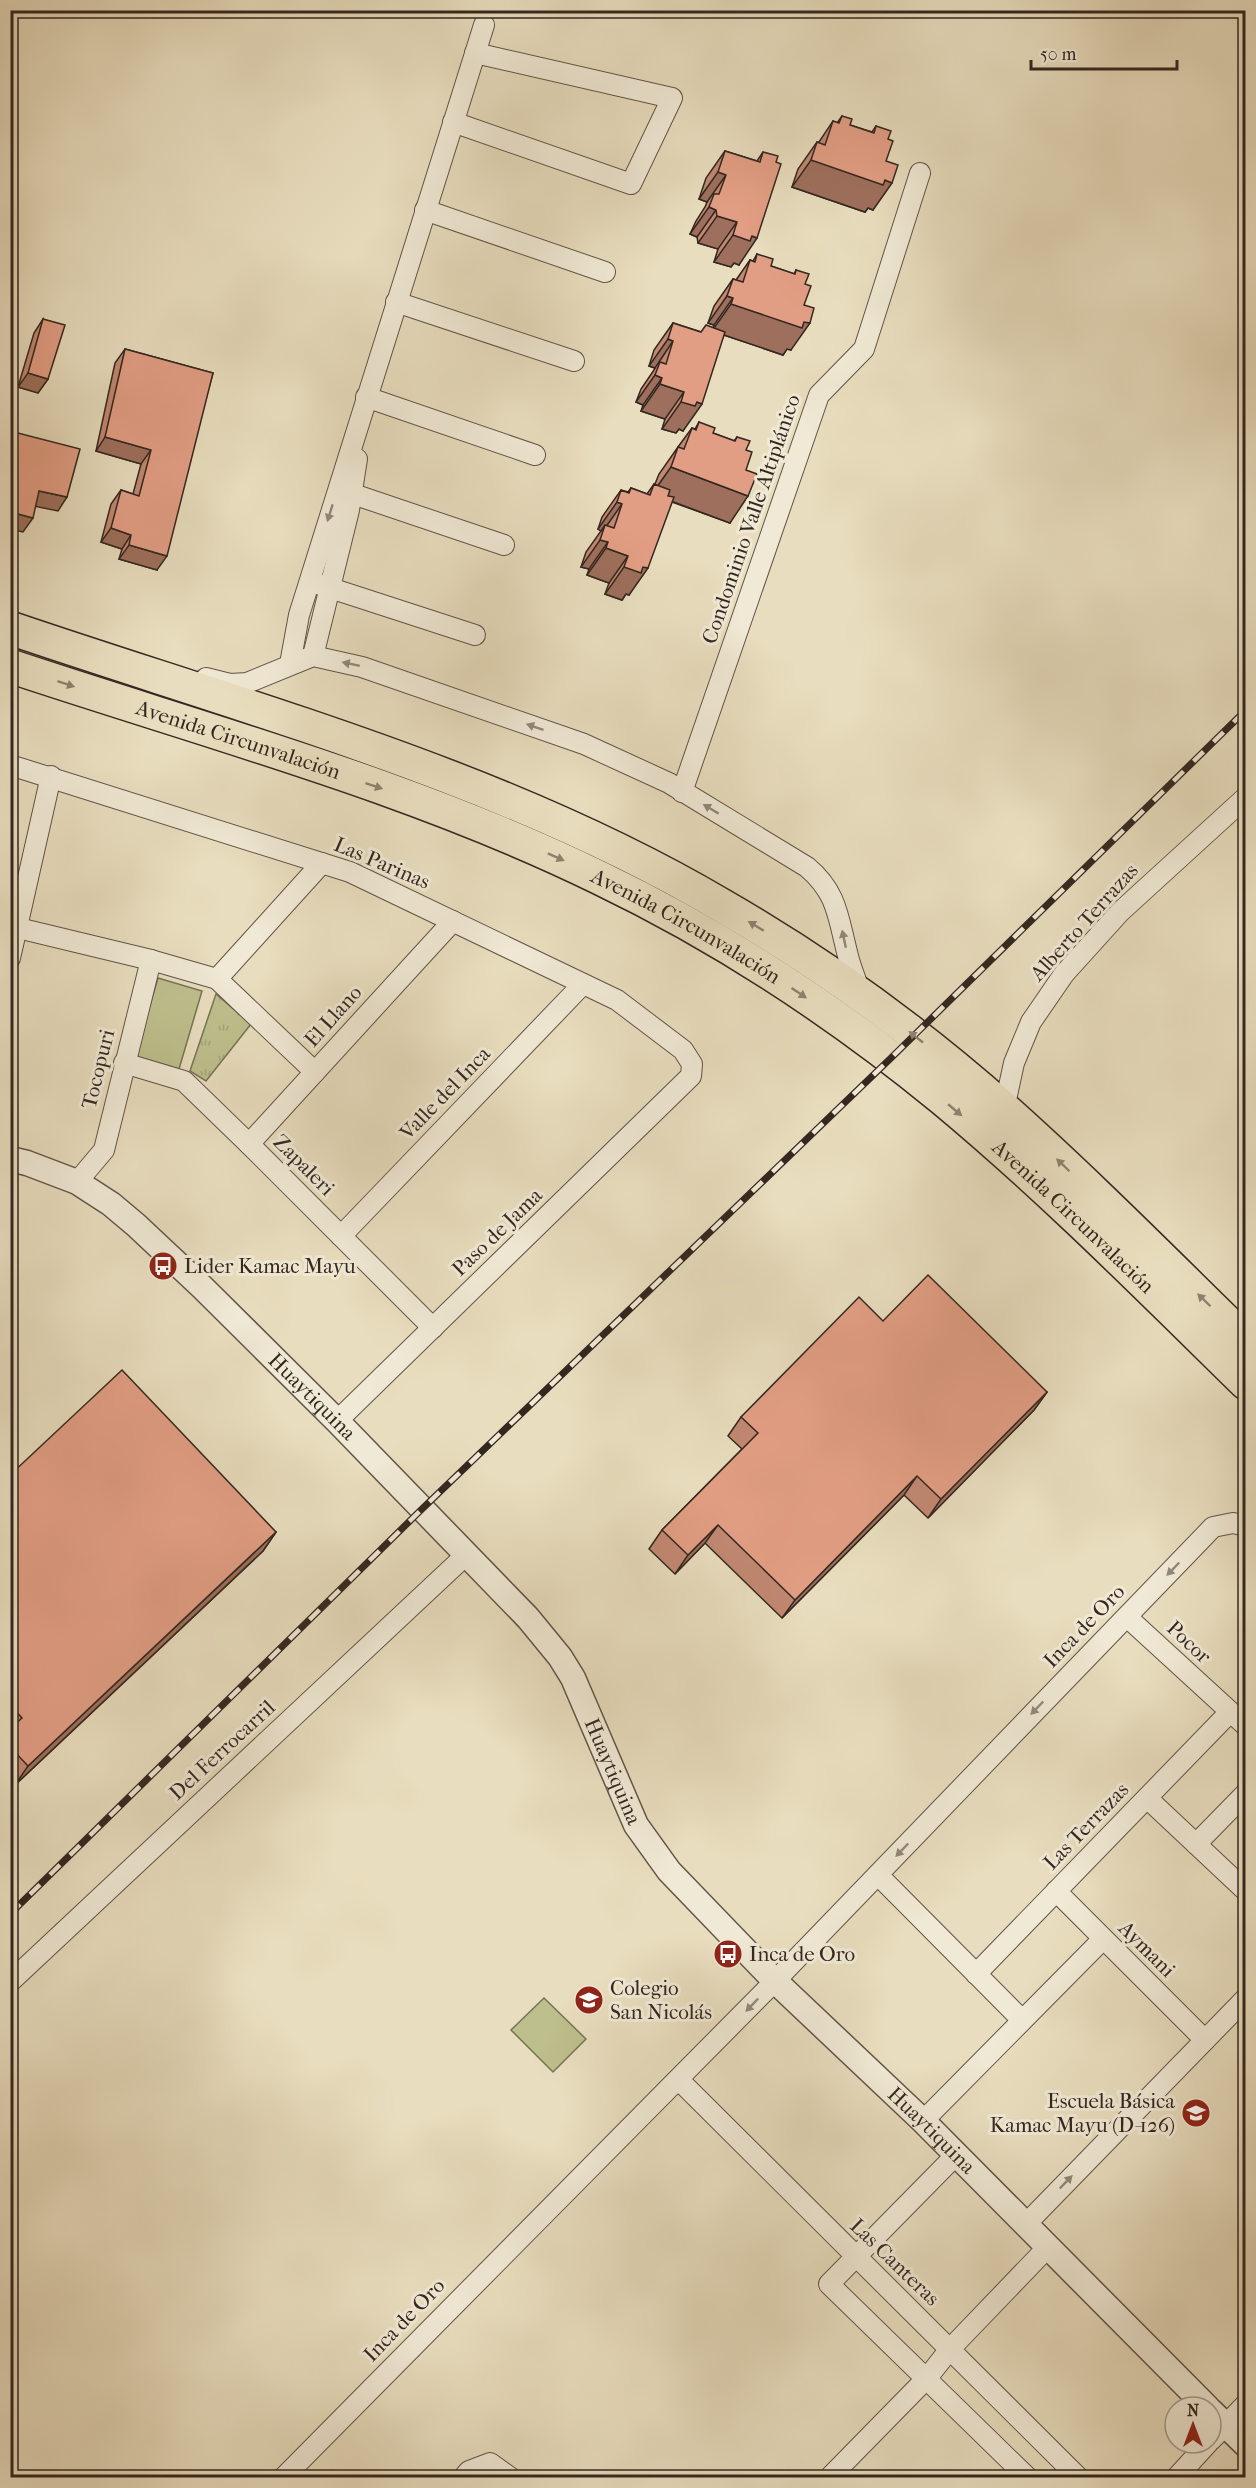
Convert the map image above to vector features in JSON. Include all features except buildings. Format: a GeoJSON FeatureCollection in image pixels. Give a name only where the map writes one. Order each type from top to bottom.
{"type":"FeatureCollection","features":[{"type":"Feature","properties":{"kind":"highway","name":"Avenida Circunvalación"},"geometry":{"type":"LineString","coordinates":[[10,628],[389,756],[556,821],[620,851],[720,904],[815,963],[861,995],[966,1077],[1004,1109],[1245,1341]]}},
{"type":"Feature","properties":{"kind":"highway","name":"Avenida Circunvalación"},"geometry":{"type":"LineString","coordinates":[[10,666],[410,798],[553,856],[691,925],[822,1008],[941,1097],[1083,1225],[1245,1383]]}},
{"type":"Feature","properties":{"kind":"street"},"geometry":{"type":"LineString","coordinates":[[484,25],[366,397],[345,492],[330,588],[313,656],[362,667],[585,744],[669,783],[807,867],[827,888],[839,914],[848,958],[861,995]]}},
{"type":"Feature","properties":{"kind":"street"},"geometry":{"type":"LineString","coordinates":[[453,122],[632,184],[672,98],[475,53]]}},
{"type":"Feature","properties":{"kind":"street","name":"Condominio Valle Altiplánico"},"geometry":{"type":"LineString","coordinates":[[682,792],[819,395],[864,349],[920,173]]}},
{"type":"Feature","properties":{"kind":"street"},"geometry":{"type":"LineString","coordinates":[[425,210],[605,272]]}},
{"type":"Feature","properties":{"kind":"street"},"geometry":{"type":"LineString","coordinates":[[396,302],[574,362]]}},
{"type":"Feature","properties":{"kind":"street"},"geometry":{"type":"LineString","coordinates":[[366,397],[535,455]]}},
{"type":"Feature","properties":{"kind":"street"},"geometry":{"type":"LineString","coordinates":[[345,492],[504,545]]}},
{"type":"Feature","properties":{"kind":"street"},"geometry":{"type":"LineString","coordinates":[[290,658],[309,581],[345,492]]}},
{"type":"Feature","properties":{"kind":"street"},"geometry":{"type":"LineString","coordinates":[[309,581],[475,635]]}},
{"type":"Feature","properties":{"kind":"street","name":"Avenida Circunvalación"},"geometry":{"type":"LineString","coordinates":[[60,645],[109,649],[175,671],[230,684],[247,683],[267,676],[290,658],[313,656]]}},
{"type":"Feature","properties":{"kind":"street","name":"Las Parinas"},"geometry":{"type":"LineString","coordinates":[[10,765],[351,872],[617,1000],[683,1050],[692,1065],[691,1076]]}},
{"type":"Feature","properties":{"kind":"street"},"geometry":{"type":"LineString","coordinates":[[10,958],[51,776]]}},
{"type":"Feature","properties":{"kind":"street","name":"Alberto Terrazas"},"geometry":{"type":"LineString","coordinates":[[1004,1109],[1014,1063],[1031,1022],[1064,974],[1120,912],[1245,797]]}},
{"type":"Feature","properties":{"kind":"street"},"geometry":{"type":"LineString","coordinates":[[217,979],[322,863]]}},
{"type":"Feature","properties":{"kind":"street","name":"El Llano"},"geometry":{"type":"LineString","coordinates":[[249,1144],[453,921]]}},
{"type":"Feature","properties":{"kind":"street"},"geometry":{"type":"LineString","coordinates":[[18,928],[151,960],[217,979],[315,1072]]}},
{"type":"Feature","properties":{"kind":"street","name":"Tocopuri"},"geometry":{"type":"LineString","coordinates":[[77,1182],[104,1150],[151,960]]}},
{"type":"Feature","properties":{"kind":"street","name":"Valle del Inca"},"geometry":{"type":"LineString","coordinates":[[341,1236],[583,984]]}},
{"type":"Feature","properties":{"kind":"street","name":"Zapaleri"},"geometry":{"type":"LineString","coordinates":[[124,1063],[183,1081],[433,1328]]}},
{"type":"Feature","properties":{"kind":"street","name":"Paso de Jama"},"geometry":{"type":"LineString","coordinates":[[337,1421],[691,1076]]}},
{"type":"Feature","properties":{"kind":"street","name":"Huaytiquina"},"geometry":{"type":"LineString","coordinates":[[10,1160],[27,1163],[77,1182],[111,1204],[136,1225],[337,1421],[528,1618],[560,1657],[584,1699],[627,1808],[651,1850],[669,1871],[775,1981],[923,2121],[1195,2395]]}},
{"type":"Feature","properties":{"kind":"street","name":"Inca de Oro"},"geometry":{"type":"LineString","coordinates":[[283,2478],[488,2269],[679,2080],[1214,1527],[1233,1523],[1245,1526]]}},
{"type":"Feature","properties":{"kind":"street","name":"Del Ferrocarril"},"geometry":{"type":"LineString","coordinates":[[10,1982],[466,1555]]}},
{"type":"Feature","properties":{"kind":"street","name":"Pocor"},"geometry":{"type":"LineString","coordinates":[[1127,1617],[1245,1726]]}},
{"type":"Feature","properties":{"kind":"street","name":"Las Terrazas"},"geometry":{"type":"LineString","coordinates":[[976,1974],[1230,1712]]}},
{"type":"Feature","properties":{"kind":"street"},"geometry":{"type":"LineString","coordinates":[[1196,1844],[1245,1793]]}},
{"type":"Feature","properties":{"kind":"street"},"geometry":{"type":"LineString","coordinates":[[1147,1798],[1245,1891]]}},
{"type":"Feature","properties":{"kind":"street"},"geometry":{"type":"LineString","coordinates":[[878,1875],[1022,2020]]}},
{"type":"Feature","properties":{"kind":"street","name":"Aymani"},"geometry":{"type":"LineString","coordinates":[[1056,1891],[1204,2040]]}},
{"type":"Feature","properties":{"kind":"street"},"geometry":{"type":"LineString","coordinates":[[923,2121],[1103,1939]]}},
{"type":"Feature","properties":{"kind":"street"},"geometry":{"type":"LineString","coordinates":[[1026,2224],[1245,1998]]}},
{"type":"Feature","properties":{"kind":"street","name":"Las Canteras"},"geometry":{"type":"LineString","coordinates":[[679,2080],[1078,2478]]}},
{"type":"Feature","properties":{"kind":"street"},"geometry":{"type":"LineString","coordinates":[[956,2155],[829,2284],[1028,2478]]}},
{"type":"Feature","properties":{"kind":"street"},"geometry":{"type":"LineString","coordinates":[[829,2478],[927,2378],[950,2349],[1048,2247]]}},
{"type":"Feature","properties":{"kind":"street"},"geometry":{"type":"LineString","coordinates":[[1223,2422],[1245,2404]]}},
{"type":"Feature","properties":{"kind":"street"},"geometry":{"type":"LineString","coordinates":[[1223,2434],[1245,2445]]}},
{"type":"Feature","properties":{"kind":"street"},"geometry":{"type":"LineString","coordinates":[[1176,2478],[1194,2455]]}},
{"type":"Feature","properties":{"kind":"street"},"geometry":{"type":"LineString","coordinates":[[463,2478],[469,2471],[490,2463],[511,2478]]}},
{"type":"Feature","properties":{"kind":"green space"},"geometry":{"type":"Polygon","coordinates":[[[158,978],[202,991],[179,1069],[135,1056],[158,978]]]}},
{"type":"Feature","properties":{"kind":"green space"},"geometry":{"type":"Polygon","coordinates":[[[216,994],[251,1024],[206,1081],[190,1071],[216,994]]]}},
{"type":"Feature","properties":{"kind":"green space"},"geometry":{"type":"Polygon","coordinates":[[[544,1998],[586,2039],[553,2072],[511,2030],[544,1998]]]}},
{"type":"Feature","properties":{"kind":"railway"},"geometry":{"type":"LineString","coordinates":[[10,1914],[422,1509],[891,1058],[1246,710]]}},
{"type":"Feature","properties":{"kind":"place","name":"Lider Kamac Mayu"},"geometry":{"type":"Point","coordinates":[163,1266]}},
{"type":"Feature","properties":{"kind":"place","name":"Inca de Oro"},"geometry":{"type":"Point","coordinates":[728,1954]}},
{"type":"Feature","properties":{"kind":"place","name":"Colegio San Nicolás"},"geometry":{"type":"Point","coordinates":[589,2000]}},
{"type":"Feature","properties":{"kind":"place","name":"Escuela Básica Kamac Mayu (D-126)"},"geometry":{"type":"Point","coordinates":[1196,2113]}}]}
